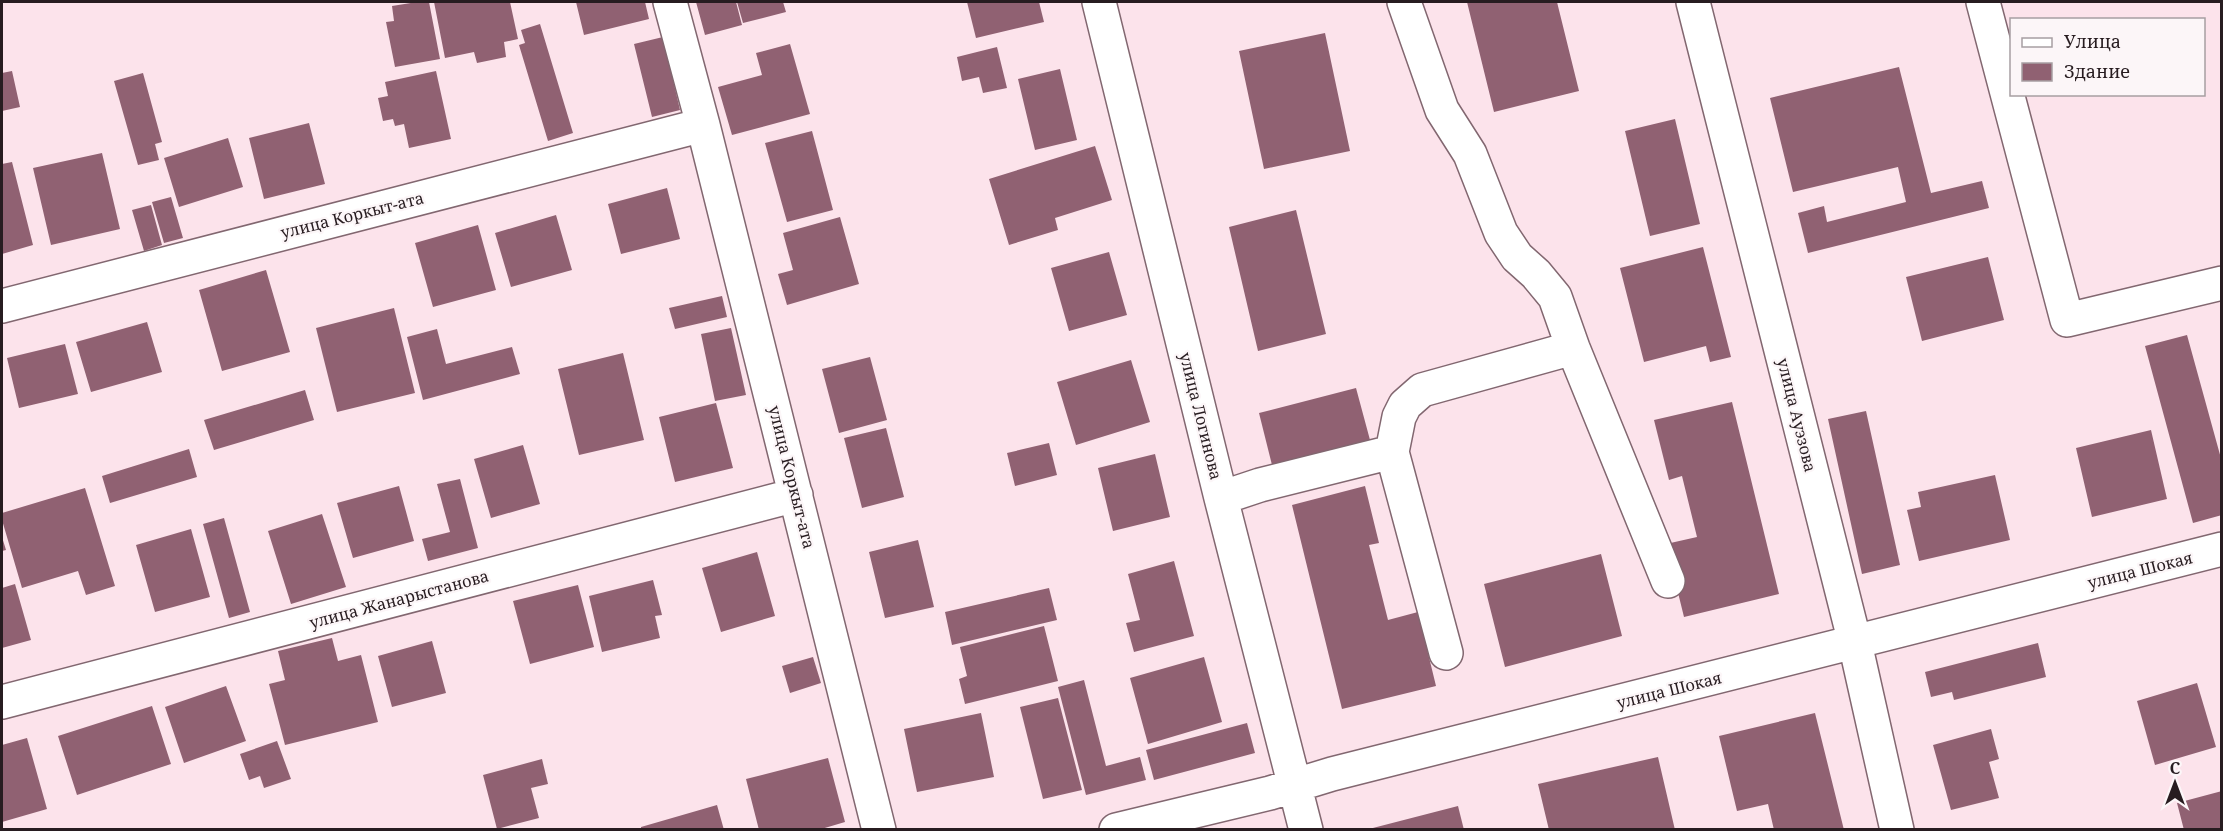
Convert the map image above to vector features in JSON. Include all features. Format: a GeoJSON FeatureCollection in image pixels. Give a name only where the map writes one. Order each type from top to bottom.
{"type":"FeatureCollection","features":[{"type":"Feature","properties":{"kind":"street","name":"улица Коркыт-ата"},"geometry":{"type":"LineString","coordinates":[[670,2],[703,125],[879,830]]}},
{"type":"Feature","properties":{"kind":"street","name":"улица Логинова"},"geometry":{"type":"LineString","coordinates":[[1099,2],[1221,498],[1306,830]]}},
{"type":"Feature","properties":{"kind":"street"},"geometry":{"type":"LineString","coordinates":[[1404,2],[1442,110],[1470,154],[1501,233],[1517,257],[1536,274],[1555,297],[1573,348],[1668,581]]}},
{"type":"Feature","properties":{"kind":"street","name":"улица Ауэзова"},"geometry":{"type":"LineString","coordinates":[[1693,2],[1855,643],[1897,830]]}},
{"type":"Feature","properties":{"kind":"street"},"geometry":{"type":"LineString","coordinates":[[1983,2],[2067,320],[2222,283]]}},
{"type":"Feature","properties":{"kind":"street","name":"улица Коркыт-ата"},"geometry":{"type":"LineString","coordinates":[[2,306],[703,125]]}},
{"type":"Feature","properties":{"kind":"street"},"geometry":{"type":"LineString","coordinates":[[1446,653],[1392,452],[1399,417],[1405,405],[1422,390],[1573,348]]}},
{"type":"Feature","properties":{"kind":"street"},"geometry":{"type":"LineString","coordinates":[[1221,498],[1260,485],[1392,452]]}},
{"type":"Feature","properties":{"kind":"street","name":"улица Жанарыстанова"},"geometry":{"type":"LineString","coordinates":[[2,702],[796,495]]}},
{"type":"Feature","properties":{"kind":"street","name":"улица Шокая"},"geometry":{"type":"LineString","coordinates":[[1116,830],[2221,551]]}},
{"type":"Feature","properties":{"kind":"building"},"geometry":{"type":"Polygon","coordinates":[[[429,2],[440,59],[395,67],[386,22],[394,21],[392,6],[429,2]]]}},
{"type":"Feature","properties":{"kind":"building"},"geometry":{"type":"Polygon","coordinates":[[[434,2],[510,2],[518,39],[504,42],[506,57],[477,63],[474,52],[445,58],[434,2]]]}},
{"type":"Feature","properties":{"kind":"building"},"geometry":{"type":"Polygon","coordinates":[[[576,2],[645,2],[649,19],[584,35],[576,2]]]}},
{"type":"Feature","properties":{"kind":"building"},"geometry":{"type":"Polygon","coordinates":[[[696,2],[736,2],[742,25],[705,35],[696,2]]]}},
{"type":"Feature","properties":{"kind":"building"},"geometry":{"type":"Polygon","coordinates":[[[737,2],[783,2],[786,12],[743,23],[737,2]]]}},
{"type":"Feature","properties":{"kind":"building"},"geometry":{"type":"Polygon","coordinates":[[[967,2],[1039,2],[1044,22],[976,38],[967,2]]]}},
{"type":"Feature","properties":{"kind":"building"},"geometry":{"type":"Polygon","coordinates":[[[1467,2],[1557,2],[1579,91],[1494,112],[1467,2]]]}},
{"type":"Feature","properties":{"kind":"building"},"geometry":{"type":"Polygon","coordinates":[[[540,24],[573,133],[548,141],[519,45],[525,43],[521,30],[540,24]]]}},
{"type":"Feature","properties":{"kind":"building"},"geometry":{"type":"Polygon","coordinates":[[[1325,33],[1350,151],[1264,169],[1239,51],[1325,33]]]}},
{"type":"Feature","properties":{"kind":"building"},"geometry":{"type":"Polygon","coordinates":[[[663,37],[680,110],[652,117],[634,44],[663,37]]]}},
{"type":"Feature","properties":{"kind":"building"},"geometry":{"type":"Polygon","coordinates":[[[790,44],[810,114],[732,135],[718,87],[762,75],[756,53],[790,44]]]}},
{"type":"Feature","properties":{"kind":"building"},"geometry":{"type":"Polygon","coordinates":[[[997,47],[1007,88],[983,93],[979,77],[962,81],[957,57],[997,47]]]}},
{"type":"Feature","properties":{"kind":"building"},"geometry":{"type":"Polygon","coordinates":[[[1899,67],[1931,193],[1982,181],[1989,208],[1808,253],[1798,213],[1824,206],[1827,222],[1906,202],[1898,167],[1793,192],[1770,98],[1899,67]]]}},
{"type":"Feature","properties":{"kind":"building"},"geometry":{"type":"Polygon","coordinates":[[[1060,69],[1077,140],[1035,150],[1018,79],[1060,69]]]}},
{"type":"Feature","properties":{"kind":"building"},"geometry":{"type":"Polygon","coordinates":[[[12,71],[20,107],[2,111],[2,73],[12,71]]]}},
{"type":"Feature","properties":{"kind":"building"},"geometry":{"type":"Polygon","coordinates":[[[436,71],[451,139],[409,148],[404,124],[395,126],[393,119],[383,121],[378,98],[388,96],[385,82],[436,71]]]}},
{"type":"Feature","properties":{"kind":"building"},"geometry":{"type":"Polygon","coordinates":[[[143,73],[162,142],[155,144],[159,160],[138,165],[114,81],[143,73]]]}},
{"type":"Feature","properties":{"kind":"building"},"geometry":{"type":"Polygon","coordinates":[[[1675,119],[1700,224],[1650,236],[1625,131],[1675,119]]]}},
{"type":"Feature","properties":{"kind":"building"},"geometry":{"type":"Polygon","coordinates":[[[309,123],[325,184],[264,199],[249,138],[309,123]]]}},
{"type":"Feature","properties":{"kind":"building"},"geometry":{"type":"Polygon","coordinates":[[[812,131],[833,210],[787,222],[765,143],[812,131]]]}},
{"type":"Feature","properties":{"kind":"building"},"geometry":{"type":"Polygon","coordinates":[[[228,138],[243,187],[179,207],[164,158],[228,138]]]}},
{"type":"Feature","properties":{"kind":"building"},"geometry":{"type":"Polygon","coordinates":[[[1095,146],[1112,200],[1055,218],[1058,230],[1009,245],[989,179],[1095,146]]]}},
{"type":"Feature","properties":{"kind":"building"},"geometry":{"type":"Polygon","coordinates":[[[102,153],[120,229],[51,245],[33,168],[102,153]]]}},
{"type":"Feature","properties":{"kind":"building"},"geometry":{"type":"Polygon","coordinates":[[[12,162],[33,245],[2,254],[2,164],[12,162]]]}},
{"type":"Feature","properties":{"kind":"building"},"geometry":{"type":"Polygon","coordinates":[[[667,188],[680,239],[621,254],[608,204],[667,188]]]}},
{"type":"Feature","properties":{"kind":"building"},"geometry":{"type":"Polygon","coordinates":[[[171,197],[183,238],[164,243],[152,202],[171,197]]]}},
{"type":"Feature","properties":{"kind":"building"},"geometry":{"type":"Polygon","coordinates":[[[151,205],[162,245],[144,251],[132,210],[151,205]]]}},
{"type":"Feature","properties":{"kind":"building"},"geometry":{"type":"Polygon","coordinates":[[[1296,210],[1326,334],[1258,351],[1229,227],[1296,210]]]}},
{"type":"Feature","properties":{"kind":"building"},"geometry":{"type":"Polygon","coordinates":[[[556,215],[572,270],[511,287],[495,233],[556,215]]]}},
{"type":"Feature","properties":{"kind":"building"},"geometry":{"type":"Polygon","coordinates":[[[840,217],[859,284],[787,305],[778,274],[793,270],[783,233],[840,217]]]}},
{"type":"Feature","properties":{"kind":"building"},"geometry":{"type":"Polygon","coordinates":[[[478,225],[496,290],[433,307],[415,243],[478,225]]]}},
{"type":"Feature","properties":{"kind":"building"},"geometry":{"type":"Polygon","coordinates":[[[1703,247],[1731,357],[1710,362],[1706,346],[1644,362],[1620,268],[1703,247]]]}},
{"type":"Feature","properties":{"kind":"building"},"geometry":{"type":"Polygon","coordinates":[[[1109,252],[1127,315],[1069,331],[1051,268],[1109,252]]]}},
{"type":"Feature","properties":{"kind":"building"},"geometry":{"type":"Polygon","coordinates":[[[1988,257],[2004,320],[1922,341],[1906,277],[1988,257]]]}},
{"type":"Feature","properties":{"kind":"building"},"geometry":{"type":"Polygon","coordinates":[[[266,270],[290,352],[222,371],[199,290],[266,270]]]}},
{"type":"Feature","properties":{"kind":"building"},"geometry":{"type":"Polygon","coordinates":[[[722,296],[727,317],[675,329],[669,308],[722,296]]]}},
{"type":"Feature","properties":{"kind":"building"},"geometry":{"type":"Polygon","coordinates":[[[394,308],[415,393],[337,412],[316,328],[394,308]]]}},
{"type":"Feature","properties":{"kind":"building"},"geometry":{"type":"Polygon","coordinates":[[[147,322],[162,372],[91,392],[76,342],[147,322]]]}},
{"type":"Feature","properties":{"kind":"building"},"geometry":{"type":"Polygon","coordinates":[[[731,328],[746,395],[715,401],[701,334],[731,328]]]}},
{"type":"Feature","properties":{"kind":"building"},"geometry":{"type":"Polygon","coordinates":[[[437,329],[446,364],[512,347],[520,374],[423,400],[407,337],[437,329]]]}},
{"type":"Feature","properties":{"kind":"building"},"geometry":{"type":"Polygon","coordinates":[[[2187,335],[2222,462],[2222,515],[2193,523],[2145,346],[2187,335]]]}},
{"type":"Feature","properties":{"kind":"building"},"geometry":{"type":"Polygon","coordinates":[[[65,344],[78,394],[19,408],[7,358],[65,344]]]}},
{"type":"Feature","properties":{"kind":"building"},"geometry":{"type":"Polygon","coordinates":[[[623,353],[644,440],[579,455],[558,369],[623,353]]]}},
{"type":"Feature","properties":{"kind":"building"},"geometry":{"type":"Polygon","coordinates":[[[870,357],[887,420],[839,433],[822,369],[870,357]]]}},
{"type":"Feature","properties":{"kind":"building"},"geometry":{"type":"Polygon","coordinates":[[[1131,360],[1150,422],[1076,445],[1057,382],[1131,360]]]}},
{"type":"Feature","properties":{"kind":"building"},"geometry":{"type":"Polygon","coordinates":[[[1356,388],[1370,440],[1272,465],[1259,413],[1356,388]]]}},
{"type":"Feature","properties":{"kind":"building"},"geometry":{"type":"Polygon","coordinates":[[[305,390],[314,420],[214,450],[204,420],[305,390]]]}},
{"type":"Feature","properties":{"kind":"building"},"geometry":{"type":"Polygon","coordinates":[[[1732,402],[1779,594],[1684,617],[1666,544],[1697,537],[1682,476],[1669,480],[1654,420],[1732,402]]]}},
{"type":"Feature","properties":{"kind":"building"},"geometry":{"type":"Polygon","coordinates":[[[716,403],[733,468],[675,482],[659,417],[716,403]]]}},
{"type":"Feature","properties":{"kind":"building"},"geometry":{"type":"Polygon","coordinates":[[[1866,411],[1900,565],[1862,574],[1828,419],[1866,411]]]}},
{"type":"Feature","properties":{"kind":"building"},"geometry":{"type":"Polygon","coordinates":[[[886,428],[904,497],[862,508],[844,438],[886,428]]]}},
{"type":"Feature","properties":{"kind":"building"},"geometry":{"type":"Polygon","coordinates":[[[2151,430],[2167,499],[2092,517],[2076,448],[2151,430]]]}},
{"type":"Feature","properties":{"kind":"building"},"geometry":{"type":"Polygon","coordinates":[[[1049,443],[1057,475],[1015,486],[1007,453],[1049,443]]]}},
{"type":"Feature","properties":{"kind":"building"},"geometry":{"type":"Polygon","coordinates":[[[523,445],[540,504],[491,518],[474,459],[523,445]]]}},
{"type":"Feature","properties":{"kind":"building"},"geometry":{"type":"Polygon","coordinates":[[[189,449],[197,477],[110,503],[102,476],[189,449]]]}},
{"type":"Feature","properties":{"kind":"building"},"geometry":{"type":"Polygon","coordinates":[[[1155,454],[1170,517],[1113,531],[1098,468],[1155,454]]]}},
{"type":"Feature","properties":{"kind":"building"},"geometry":{"type":"Polygon","coordinates":[[[1995,475],[2010,540],[1919,561],[1907,510],[1921,507],[1918,492],[1995,475]]]}},
{"type":"Feature","properties":{"kind":"building"},"geometry":{"type":"Polygon","coordinates":[[[460,479],[478,548],[428,561],[422,539],[450,532],[437,484],[460,479]]]}},
{"type":"Feature","properties":{"kind":"building"},"geometry":{"type":"Polygon","coordinates":[[[399,486],[414,541],[353,558],[337,503],[399,486]]]}},
{"type":"Feature","properties":{"kind":"building"},"geometry":{"type":"Polygon","coordinates":[[[1365,486],[1379,543],[1369,545],[1388,620],[1418,612],[1436,686],[1342,709],[1292,505],[1365,486]]]}},
{"type":"Feature","properties":{"kind":"building"},"geometry":{"type":"Polygon","coordinates":[[[85,488],[115,586],[86,595],[78,571],[22,588],[2,520],[2,513],[85,488]]]}},
{"type":"Feature","properties":{"kind":"building"},"geometry":{"type":"Polygon","coordinates":[[[322,514],[346,587],[291,604],[268,531],[322,514]]]}},
{"type":"Feature","properties":{"kind":"building"},"geometry":{"type":"Polygon","coordinates":[[[224,518],[250,612],[229,618],[203,524],[224,518]]]}},
{"type":"Feature","properties":{"kind":"building"},"geometry":{"type":"Polygon","coordinates":[[[191,529],[210,597],[155,612],[136,545],[191,529]]]}},
{"type":"Feature","properties":{"kind":"building"},"geometry":{"type":"Polygon","coordinates":[[[2,537],[6,550],[2,551],[2,537]]]}},
{"type":"Feature","properties":{"kind":"building"},"geometry":{"type":"Polygon","coordinates":[[[918,540],[934,607],[885,618],[869,552],[918,540]]]}},
{"type":"Feature","properties":{"kind":"building"},"geometry":{"type":"Polygon","coordinates":[[[757,552],[775,616],[721,632],[702,568],[757,552]]]}},
{"type":"Feature","properties":{"kind":"building"},"geometry":{"type":"Polygon","coordinates":[[[1601,554],[1622,636],[1505,667],[1484,584],[1601,554]]]}},
{"type":"Feature","properties":{"kind":"building"},"geometry":{"type":"Polygon","coordinates":[[[1174,561],[1194,636],[1134,652],[1126,623],[1140,620],[1128,574],[1174,561]]]}},
{"type":"Feature","properties":{"kind":"building"},"geometry":{"type":"Polygon","coordinates":[[[653,580],[662,615],[655,616],[660,638],[602,652],[589,596],[653,580]]]}},
{"type":"Feature","properties":{"kind":"building"},"geometry":{"type":"Polygon","coordinates":[[[15,584],[31,640],[2,648],[2,588],[15,584]]]}},
{"type":"Feature","properties":{"kind":"building"},"geometry":{"type":"Polygon","coordinates":[[[578,585],[594,647],[530,664],[513,601],[578,585]]]}},
{"type":"Feature","properties":{"kind":"building"},"geometry":{"type":"Polygon","coordinates":[[[1049,588],[1057,620],[952,645],[945,612],[1049,588]]]}},
{"type":"Feature","properties":{"kind":"building"},"geometry":{"type":"Polygon","coordinates":[[[1044,626],[1058,681],[965,704],[959,679],[967,676],[960,647],[1044,626]]]}},
{"type":"Feature","properties":{"kind":"building"},"geometry":{"type":"Polygon","coordinates":[[[332,638],[338,661],[361,655],[378,722],[285,745],[269,684],[285,680],[278,651],[332,638]]]}},
{"type":"Feature","properties":{"kind":"building"},"geometry":{"type":"Polygon","coordinates":[[[432,641],[446,693],[392,707],[378,656],[432,641]]]}},
{"type":"Feature","properties":{"kind":"building"},"geometry":{"type":"Polygon","coordinates":[[[2038,643],[2046,677],[1954,700],[1952,692],[1931,697],[1925,672],[2038,643]]]}},
{"type":"Feature","properties":{"kind":"building"},"geometry":{"type":"Polygon","coordinates":[[[813,657],[821,683],[790,693],[782,666],[813,657]]]}},
{"type":"Feature","properties":{"kind":"building"},"geometry":{"type":"Polygon","coordinates":[[[1204,657],[1222,722],[1148,744],[1130,678],[1204,657]]]}},
{"type":"Feature","properties":{"kind":"building"},"geometry":{"type":"Polygon","coordinates":[[[1084,680],[1106,766],[1140,757],[1146,780],[1086,795],[1058,687],[1084,680]]]}},
{"type":"Feature","properties":{"kind":"building"},"geometry":{"type":"Polygon","coordinates":[[[2197,683],[2216,747],[2155,765],[2137,701],[2197,683]]]}},
{"type":"Feature","properties":{"kind":"building"},"geometry":{"type":"Polygon","coordinates":[[[226,686],[246,741],[184,763],[165,707],[226,686]]]}},
{"type":"Feature","properties":{"kind":"building"},"geometry":{"type":"Polygon","coordinates":[[[1058,698],[1082,790],[1043,799],[1020,707],[1058,698]]]}},
{"type":"Feature","properties":{"kind":"building"},"geometry":{"type":"Polygon","coordinates":[[[152,706],[171,764],[77,795],[58,736],[152,706]]]}},
{"type":"Feature","properties":{"kind":"building"},"geometry":{"type":"Polygon","coordinates":[[[981,713],[994,777],[917,792],[904,729],[981,713]]]}},
{"type":"Feature","properties":{"kind":"building"},"geometry":{"type":"Polygon","coordinates":[[[1815,713],[1844,830],[1774,830],[1768,804],[1737,811],[1719,736],[1815,713]]]}},
{"type":"Feature","properties":{"kind":"building"},"geometry":{"type":"Polygon","coordinates":[[[1247,723],[1255,753],[1154,780],[1146,750],[1247,723]]]}},
{"type":"Feature","properties":{"kind":"building"},"geometry":{"type":"Polygon","coordinates":[[[1991,729],[1999,759],[1989,762],[1999,798],[1951,810],[1933,745],[1991,729]]]}},
{"type":"Feature","properties":{"kind":"building"},"geometry":{"type":"Polygon","coordinates":[[[27,738],[47,809],[2,822],[2,745],[27,738]]]}},
{"type":"Feature","properties":{"kind":"building"},"geometry":{"type":"Polygon","coordinates":[[[277,741],[291,779],[264,788],[260,776],[249,780],[240,754],[277,741]]]}},
{"type":"Feature","properties":{"kind":"building"},"geometry":{"type":"Polygon","coordinates":[[[1658,757],[1675,830],[1549,830],[1538,784],[1658,757]]]}},
{"type":"Feature","properties":{"kind":"building"},"geometry":{"type":"Polygon","coordinates":[[[828,758],[845,822],[818,830],[759,830],[746,779],[828,758]]]}},
{"type":"Feature","properties":{"kind":"building"},"geometry":{"type":"Polygon","coordinates":[[[542,759],[548,784],[531,788],[539,818],[497,829],[483,775],[542,759]]]}},
{"type":"Feature","properties":{"kind":"building"},"geometry":{"type":"Polygon","coordinates":[[[2222,791],[2222,830],[2184,830],[2177,803],[2222,791]]]}},
{"type":"Feature","properties":{"kind":"building"},"geometry":{"type":"Polygon","coordinates":[[[717,805],[724,830],[641,830],[641,827],[717,805]]]}},
{"type":"Feature","properties":{"kind":"building"},"geometry":{"type":"Polygon","coordinates":[[[1458,806],[1464,830],[1369,830],[1369,829],[1458,806]]]}}]}
